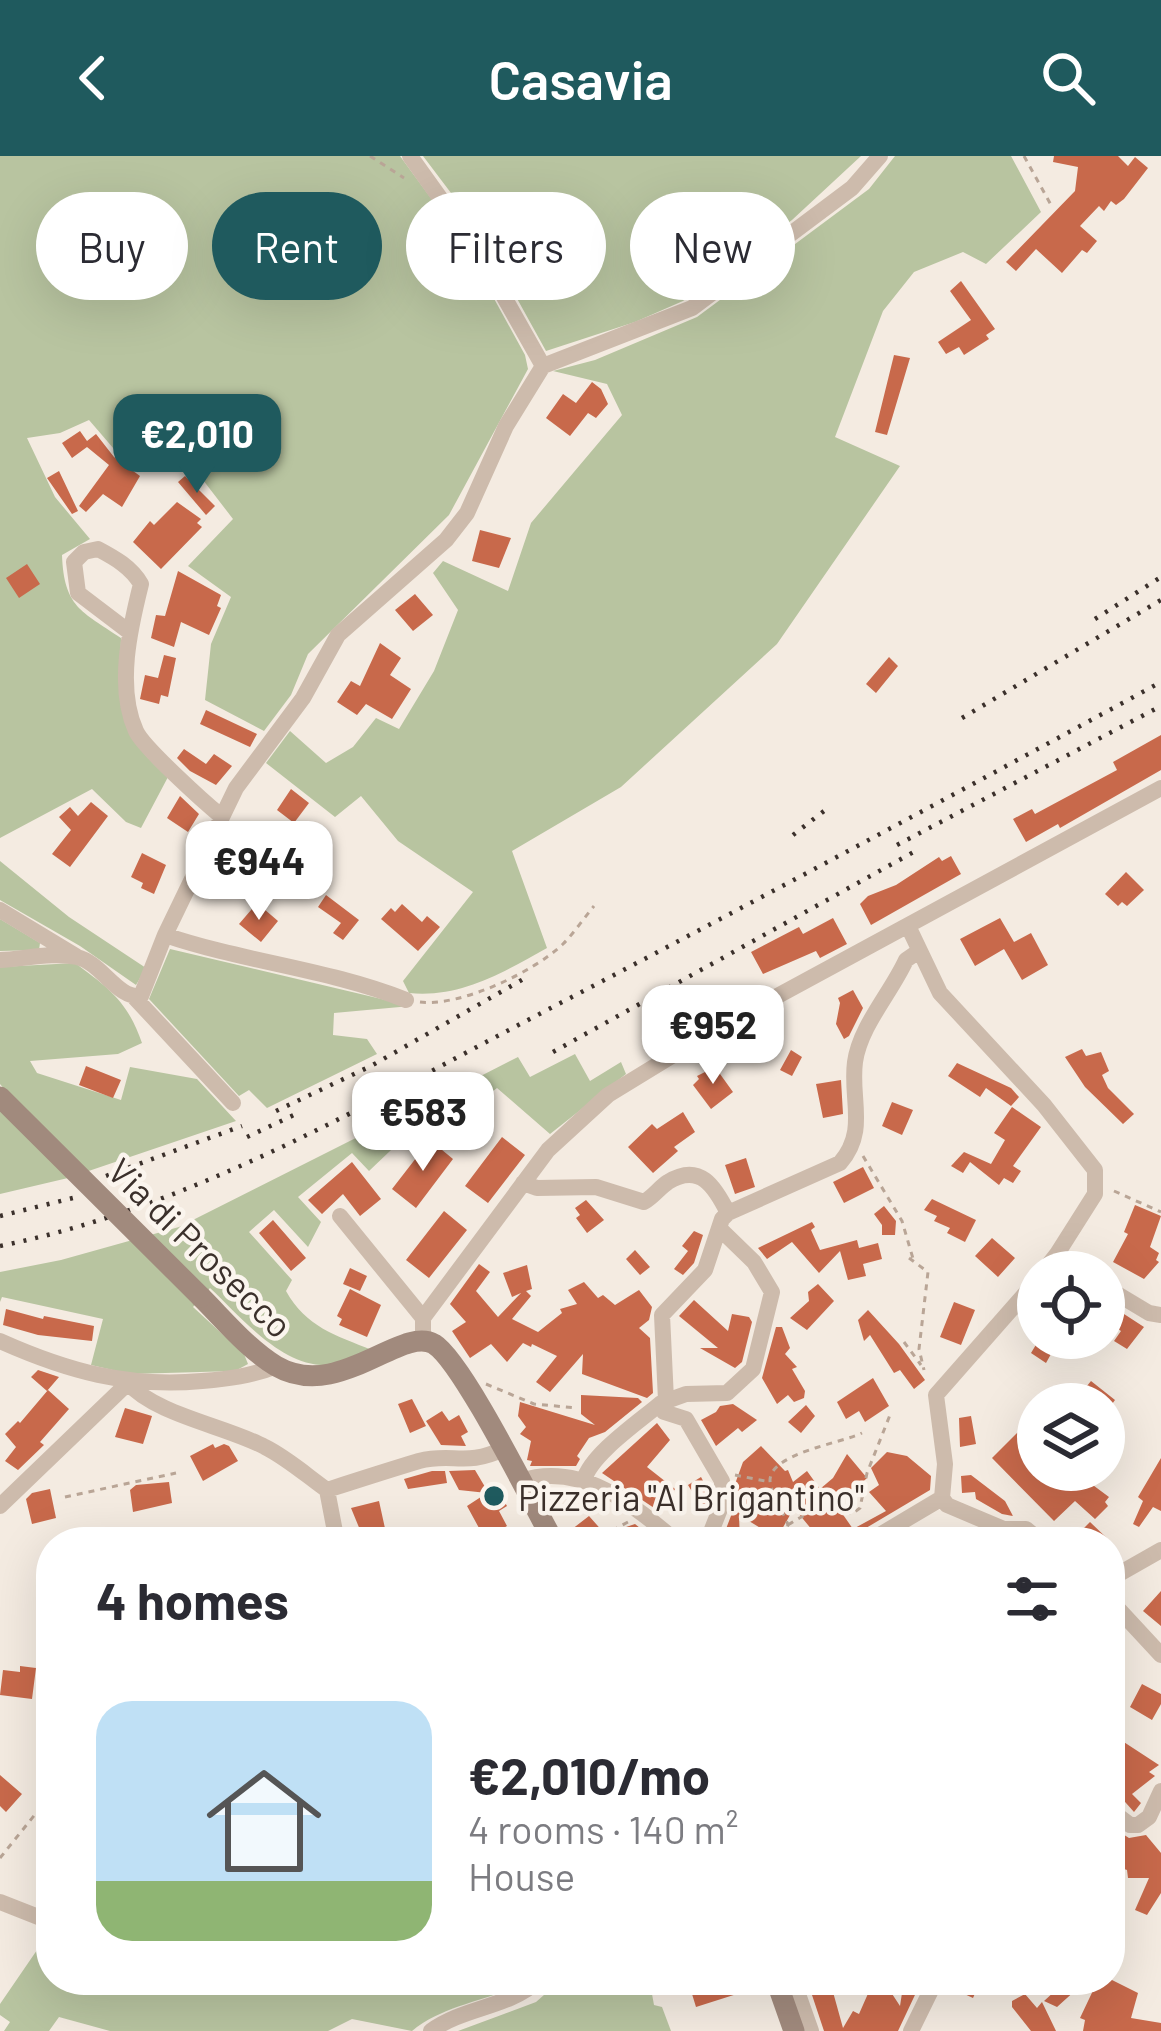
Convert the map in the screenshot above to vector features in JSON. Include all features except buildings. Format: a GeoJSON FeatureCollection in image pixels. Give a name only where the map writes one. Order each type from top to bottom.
{"type":"FeatureCollection","features":[{"type":"Feature","properties":{"kind":"main road","name":"Via di Prosecco"},"geometry":{"type":"LineString","coordinates":[[0,1097],[276,1366],[330,1375],[351,1371],[423,1329]]}},
{"type":"Feature","properties":{"kind":"main road"},"geometry":{"type":"LineString","coordinates":[[423,1329],[467,1387],[546,1527]]}},
{"type":"Feature","properties":{"kind":"main road"},"geometry":{"type":"LineString","coordinates":[[791,1995],[794,2031]]}},
{"type":"Feature","properties":{"kind":"street"},"geometry":{"type":"LineString","coordinates":[[410,156],[478,251],[543,366]]}},
{"type":"Feature","properties":{"kind":"street"},"geometry":{"type":"LineString","coordinates":[[135,998],[145,989],[220,816],[265,746],[303,698],[338,635],[446,540],[466,513],[506,426],[543,366],[692,308],[852,188],[880,156]]}},
{"type":"Feature","properties":{"kind":"street"},"geometry":{"type":"LineString","coordinates":[[128,631],[78,593],[74,562],[84,552],[98,549],[135,573],[141,584],[128,631],[134,727],[143,743],[220,816]]}},
{"type":"Feature","properties":{"kind":"street"},"geometry":{"type":"LineString","coordinates":[[340,1216],[423,1329],[523,1183],[571,1126],[635,1077],[1161,788]]}},
{"type":"Feature","properties":{"kind":"street"},"geometry":{"type":"LineString","coordinates":[[0,910],[92,964],[135,998],[232,1103]]}},
{"type":"Feature","properties":{"kind":"street"},"geometry":{"type":"LineString","coordinates":[[908,926],[951,1008],[1044,1105],[1095,1170],[1095,1194],[1059,1251]]}},
{"type":"Feature","properties":{"kind":"street"},"geometry":{"type":"LineString","coordinates":[[165,935],[342,978],[406,1000]]}},
{"type":"Feature","properties":{"kind":"street"},"geometry":{"type":"LineString","coordinates":[[713,1527],[722,1504],[722,1481],[686,1419],[664,1412],[662,1315],[700,1278],[724,1221],[840,1163],[854,1142],[858,1047],[906,960],[919,951]]}},
{"type":"Feature","properties":{"kind":"street"},"geometry":{"type":"LineString","coordinates":[[0,960],[76,956]]}},
{"type":"Feature","properties":{"kind":"street"},"geometry":{"type":"LineString","coordinates":[[523,1183],[537,1188],[596,1187],[644,1202],[670,1181],[694,1175],[712,1183],[724,1221],[772,1292],[753,1369],[720,1395],[698,1392],[664,1401],[613,1443],[586,1470],[584,1480]]}},
{"type":"Feature","properties":{"kind":"street"},"geometry":{"type":"LineString","coordinates":[[1125,1299],[1161,1315]]}},
{"type":"Feature","properties":{"kind":"street"},"geometry":{"type":"LineString","coordinates":[[999,1527],[947,1505],[942,1498],[945,1464],[936,1395],[1017,1302]]}},
{"type":"Feature","properties":{"kind":"street"},"geometry":{"type":"LineString","coordinates":[[0,1341],[64,1368],[128,1383],[230,1378],[276,1366]]}},
{"type":"Feature","properties":{"kind":"street"},"geometry":{"type":"LineString","coordinates":[[128,1383],[136,1392],[265,1447],[327,1490],[334,1527]]}},
{"type":"Feature","properties":{"kind":"street"},"geometry":{"type":"LineString","coordinates":[[0,1506],[128,1383]]}},
{"type":"Feature","properties":{"kind":"street"},"geometry":{"type":"LineString","coordinates":[[327,1490],[418,1462],[480,1460],[503,1449]]}},
{"type":"Feature","properties":{"kind":"street"},"geometry":{"type":"LineString","coordinates":[[520,1481],[536,1476],[584,1480],[616,1495],[657,1527]]}},
{"type":"Feature","properties":{"kind":"street"},"geometry":{"type":"LineString","coordinates":[[893,1527],[942,1498]]}},
{"type":"Feature","properties":{"kind":"street"},"geometry":{"type":"LineString","coordinates":[[1125,1570],[1161,1550]]}},
{"type":"Feature","properties":{"kind":"street"},"geometry":{"type":"LineString","coordinates":[[1125,1616],[1161,1655]]}},
{"type":"Feature","properties":{"kind":"street"},"geometry":{"type":"LineString","coordinates":[[1125,1821],[1138,1826],[1149,1817],[1161,1791]]}},
{"type":"Feature","properties":{"kind":"street"},"geometry":{"type":"LineString","coordinates":[[0,1902],[36,1916]]}},
{"type":"Feature","properties":{"kind":"street"},"geometry":{"type":"LineString","coordinates":[[431,2031],[520,1995]]}},
{"type":"Feature","properties":{"kind":"street"},"geometry":{"type":"LineString","coordinates":[[796,1995],[811,2031]]}},
{"type":"Feature","properties":{"kind":"street"},"geometry":{"type":"LineString","coordinates":[[911,2031],[929,1995]]}},
{"type":"Feature","properties":{"kind":"path"},"geometry":{"type":"LineString","coordinates":[[1024,156],[1051,206]]}},
{"type":"Feature","properties":{"kind":"path"},"geometry":{"type":"LineString","coordinates":[[406,1000],[432,1003],[496,984],[563,944],[594,906]]}},
{"type":"Feature","properties":{"kind":"path"},"geometry":{"type":"LineString","coordinates":[[854,1142],[902,1221],[912,1260],[928,1272],[919,1349],[924,1370]]}},
{"type":"Feature","properties":{"kind":"path"},"geometry":{"type":"LineString","coordinates":[[1107,1187],[1161,1212]]}},
{"type":"Feature","properties":{"kind":"path"},"geometry":{"type":"LineString","coordinates":[[904,1342],[936,1395]]}},
{"type":"Feature","properties":{"kind":"path"},"geometry":{"type":"LineString","coordinates":[[467,1387],[493,1385],[534,1404],[577,1408]]}},
{"type":"Feature","properties":{"kind":"path"},"geometry":{"type":"LineString","coordinates":[[862,1433],[837,1444],[799,1451],[772,1473],[770,1482],[788,1525],[810,1510],[852,1514],[860,1508],[867,1473],[890,1415]]}},
{"type":"Feature","properties":{"kind":"path"},"geometry":{"type":"LineString","coordinates":[[65,1497],[176,1473]]}},
{"type":"Feature","properties":{"kind":"path"},"geometry":{"type":"LineString","coordinates":[[722,1481],[738,1474],[770,1482]]}},
{"type":"Feature","properties":{"kind":"path"},"geometry":{"type":"LineString","coordinates":[[615,1527],[638,1513]]}},
{"type":"Feature","properties":{"kind":"path"},"geometry":{"type":"LineString","coordinates":[[0,1858],[36,1814]]}},
{"type":"Feature","properties":{"kind":"green space"},"geometry":{"type":"Polygon","coordinates":[[[0,156],[400,156],[426,192],[406,192],[406,300],[495,300],[528,369],[449,515],[308,654],[291,695],[264,731],[205,700],[211,644],[231,597],[188,566],[233,519],[173,441],[159,434],[120,456],[89,420],[60,433],[27,438],[55,497],[90,539],[62,555],[66,586],[85,614],[121,638],[122,698],[130,731],[168,777],[141,828],[126,822],[92,789],[0,838],[0,156]]]}},
{"type":"Feature","properties":{"kind":"green space"},"geometry":{"type":"Polygon","coordinates":[[[423,156],[861,156],[795,217],[795,192],[630,192],[630,300],[684,300],[546,351],[518,300],[606,300],[606,192],[450,192],[423,156]]]}},
{"type":"Feature","properties":{"kind":"green space"},"geometry":{"type":"Polygon","coordinates":[[[895,156],[1011,156],[1041,212],[986,264],[963,252],[914,272],[883,311],[835,437],[900,466],[777,644],[621,787],[512,851],[547,948],[464,988],[409,993],[403,981],[473,892],[398,841],[361,796],[335,817],[266,763],[290,731],[326,763],[353,747],[376,718],[399,729],[434,671],[458,610],[433,573],[443,561],[508,591],[531,523],[622,415],[607,384],[553,371],[595,360],[697,317],[720,300],[795,300],[795,244],[869,189],[895,156]]]}},
{"type":"Feature","properties":{"kind":"green space"},"geometry":{"type":"Polygon","coordinates":[[[0,861],[69,917],[146,968],[136,985],[0,900],[0,861]]]}},
{"type":"Feature","properties":{"kind":"green space"},"geometry":{"type":"Polygon","coordinates":[[[0,919],[40,943],[39,950],[0,951],[0,919]]]}},
{"type":"Feature","properties":{"kind":"green space"},"geometry":{"type":"Polygon","coordinates":[[[170,949],[411,1006],[334,1013],[333,1035],[367,1039],[377,1054],[267,1108],[249,1090],[239,1096],[149,999],[170,949]]]}},
{"type":"Feature","properties":{"kind":"green space"},"geometry":{"type":"Polygon","coordinates":[[[75,963],[116,997],[142,1043],[118,1054],[30,1061],[37,1073],[121,1100],[130,1067],[197,1079],[236,1121],[68,1178],[0,1194],[0,1095],[5,1090],[0,1084],[0,967],[75,963]]]}},
{"type":"Feature","properties":{"kind":"green space"},"geometry":{"type":"Polygon","coordinates":[[[575,1054],[590,1081],[621,1062],[626,1074],[550,1134],[497,1088],[439,1134],[411,1131],[369,1171],[352,1153],[298,1197],[321,1222],[308,1247],[274,1210],[249,1232],[292,1280],[286,1291],[303,1313],[323,1328],[372,1350],[350,1360],[318,1365],[283,1352],[210,1288],[193,1307],[244,1354],[248,1364],[235,1371],[130,1374],[91,1365],[103,1319],[2,1297],[0,1302],[0,1272],[179,1227],[461,1085],[464,1092],[469,1090],[467,1083],[518,1057],[530,1077],[575,1054]]]}},
{"type":"Feature","properties":{"kind":"green space"},"geometry":{"type":"Polygon","coordinates":[[[36,1952],[36,1995],[494,1995],[439,2014],[412,2031],[352,2019],[328,2031],[110,2031],[59,2017],[49,2031],[4,2031],[10,2022],[0,2015],[0,2004],[36,1952]]]}},
{"type":"Feature","properties":{"kind":"green space"},"geometry":{"type":"Polygon","coordinates":[[[544,1995],[652,1995],[671,2031],[458,2031],[544,1995]]]}},
{"type":"Feature","properties":{"kind":"railway"},"geometry":{"type":"LineString","coordinates":[[1095,619],[1161,577]]}},
{"type":"Feature","properties":{"kind":"railway"},"geometry":{"type":"LineString","coordinates":[[962,718],[1161,600]]}},
{"type":"Feature","properties":{"kind":"railway"},"geometry":{"type":"LineString","coordinates":[[0,1246],[138,1207],[335,1121],[1161,682]]}},
{"type":"Feature","properties":{"kind":"railway"},"geometry":{"type":"LineString","coordinates":[[897,845],[1161,706]]}},
{"type":"Feature","properties":{"kind":"railway"},"geometry":{"type":"LineString","coordinates":[[793,835],[824,811]]}},
{"type":"Feature","properties":{"kind":"railway"},"geometry":{"type":"LineString","coordinates":[[553,1052],[919,849]]}},
{"type":"Feature","properties":{"kind":"railway"},"geometry":{"type":"LineString","coordinates":[[276,1111],[371,1066],[527,977]]}},
{"type":"Feature","properties":{"kind":"railway"},"geometry":{"type":"LineString","coordinates":[[247,1137],[296,1114]]}},
{"type":"Feature","properties":{"kind":"railway"},"geometry":{"type":"LineString","coordinates":[[106,1176],[242,1126]]}},
{"type":"Feature","properties":{"kind":"railway"},"geometry":{"type":"LineString","coordinates":[[0,1216],[77,1197]]}},
{"type":"Feature","properties":{"kind":"place","name":"Pizzeria \"Al Brigantino\""},"geometry":{"type":"Point","coordinates":[494,1496]}}]}
